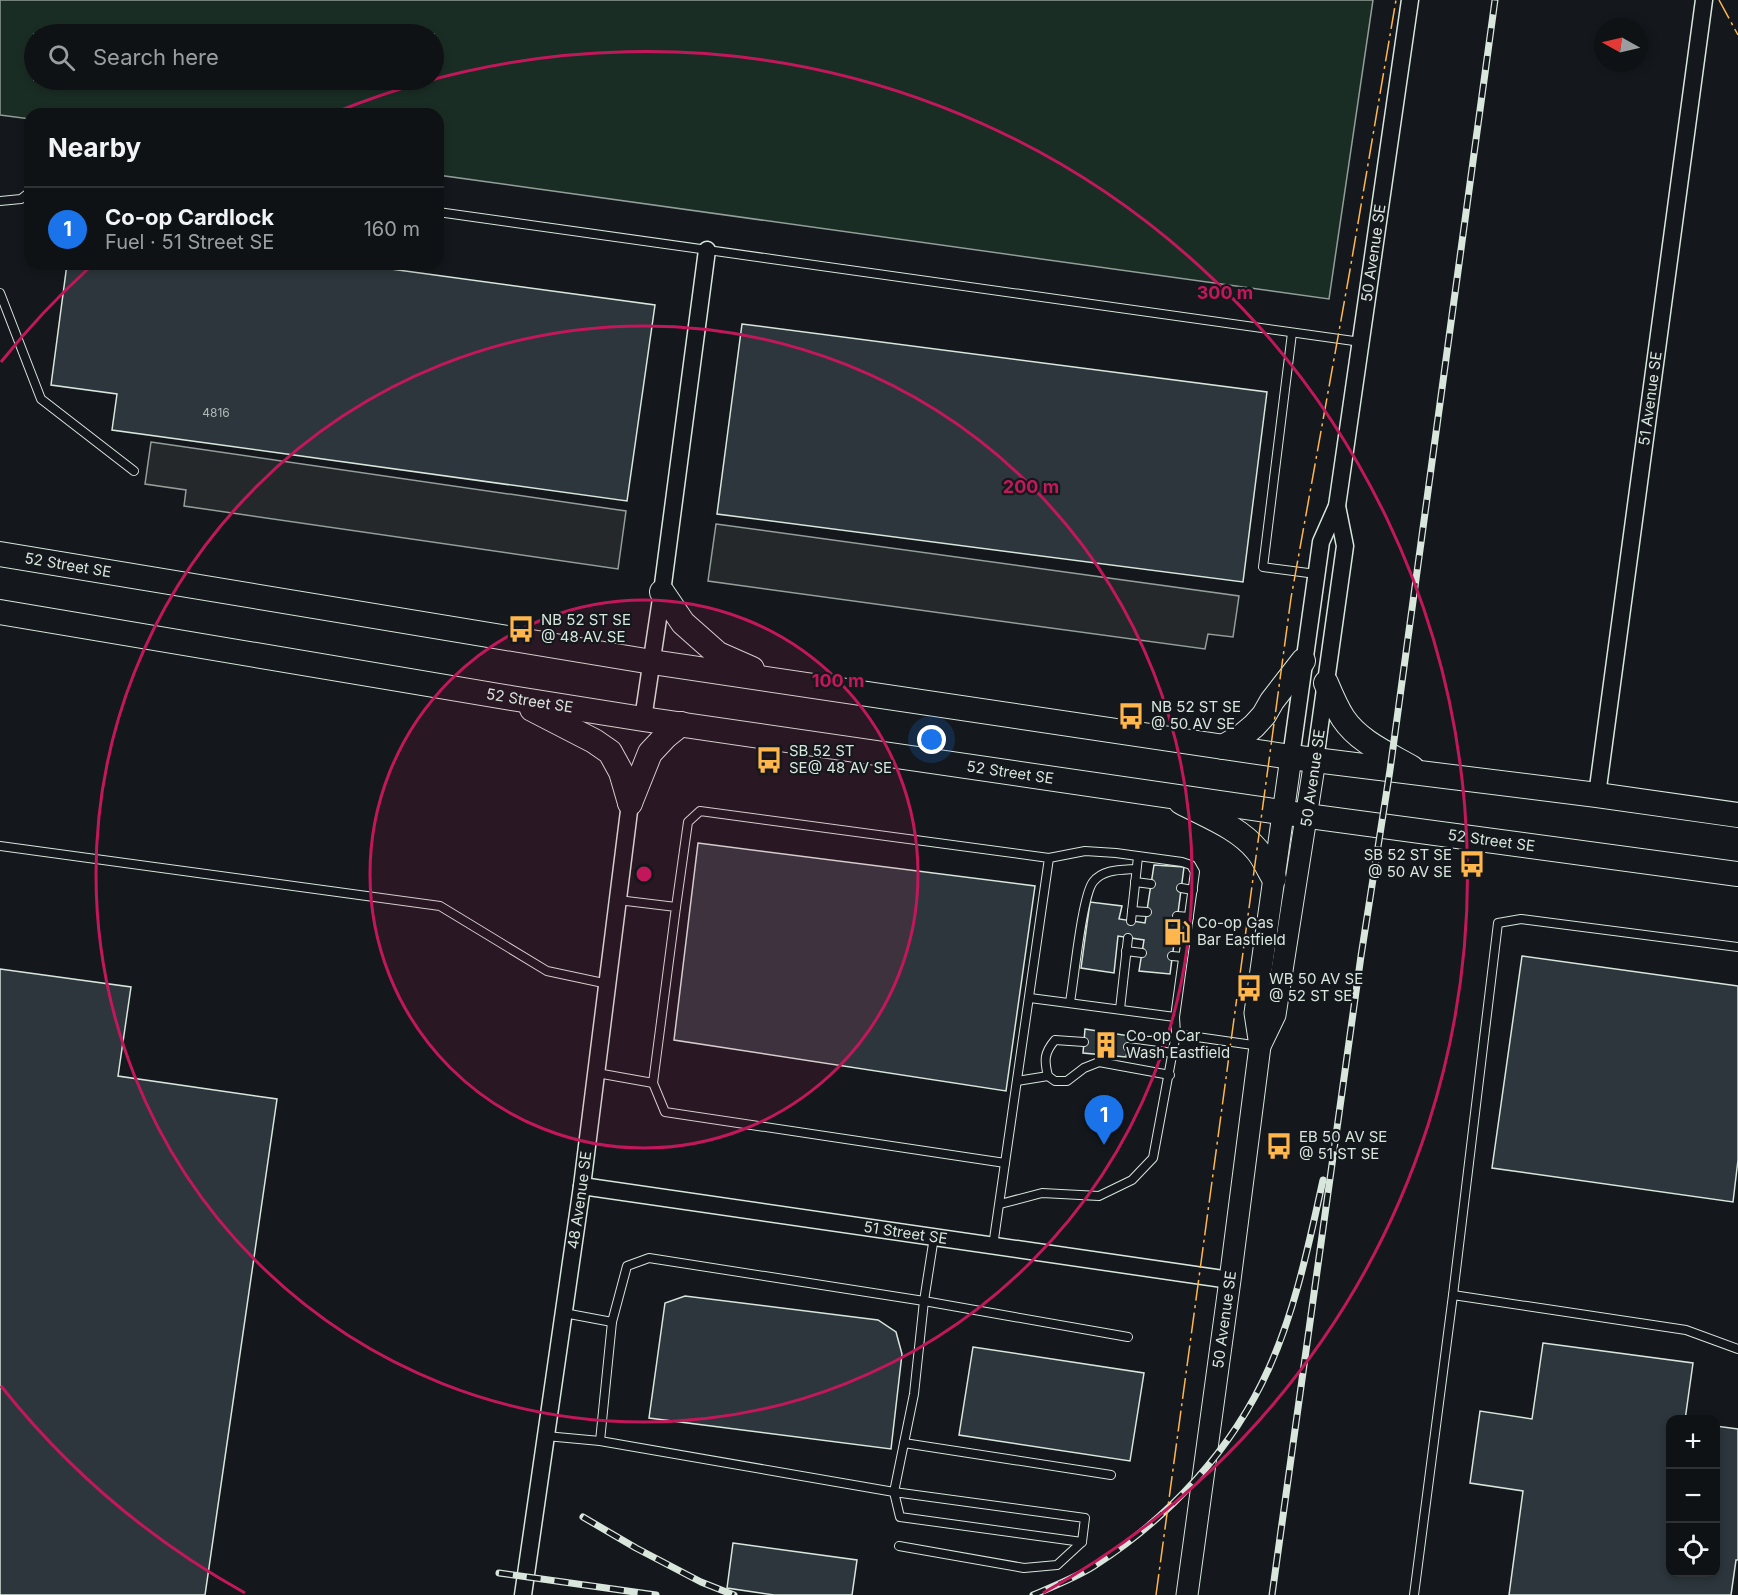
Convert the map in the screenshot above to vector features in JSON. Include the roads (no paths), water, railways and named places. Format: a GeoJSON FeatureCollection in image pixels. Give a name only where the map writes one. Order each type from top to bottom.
{"type":"FeatureCollection","features":[{"type":"Feature","properties":{"kind":"main road","name":"52 Street SE"},"geometry":{"type":"LineString","coordinates":[[0,554],[652,662],[1291,757],[1738,815]]}},
{"type":"Feature","properties":{"kind":"main road"},"geometry":{"type":"LineString","coordinates":[[662,591],[683,623],[718,654],[779,681]]}},
{"type":"Feature","properties":{"kind":"main road","name":"52 Street SE"},"geometry":{"type":"LineString","coordinates":[[0,612],[643,719],[1308,816],[1738,874]]}},
{"type":"Feature","properties":{"kind":"main road"},"geometry":{"type":"LineString","coordinates":[[1224,747],[1254,726],[1303,661]]}},
{"type":"Feature","properties":{"kind":"main road"},"geometry":{"type":"LineString","coordinates":[[1326,683],[1344,719],[1364,740],[1422,774]]}},
{"type":"Feature","properties":{"kind":"main road"},"geometry":{"type":"LineString","coordinates":[[511,698],[610,752],[621,772],[630,804]]}},
{"type":"Feature","properties":{"kind":"main road"},"geometry":{"type":"LineString","coordinates":[[630,804],[650,753],[665,736],[681,724]]}},
{"type":"Feature","properties":{"kind":"main road"},"geometry":{"type":"LineString","coordinates":[[1166,794],[1240,834],[1257,850],[1274,878]]}},
{"type":"Feature","properties":{"kind":"street","name":"50 Avenue SE"},"geometry":{"type":"LineString","coordinates":[[1187,1595],[1260,1046],[1255,1012],[1303,661],[1321,542],[1337,507],[1410,0]]}},
{"type":"Feature","properties":{"kind":"street","name":"51 Avenue SE"},"geometry":{"type":"LineString","coordinates":[[1597,795],[1704,0]]}},
{"type":"Feature","properties":{"kind":"street"},"geometry":{"type":"LineString","coordinates":[[643,719],[707,250]]}},
{"type":"Feature","properties":{"kind":"street","name":"50 Avenue SE"},"geometry":{"type":"LineString","coordinates":[[1260,1046],[1275,1015],[1308,816],[1345,546],[1337,507]]}},
{"type":"Feature","properties":{"kind":"street","name":"48 Avenue SE"},"geometry":{"type":"LineString","coordinates":[[523,1595],[582,1186],[630,804]]}},
{"type":"Feature","properties":{"kind":"street","name":"51 Street SE"},"geometry":{"type":"LineString","coordinates":[[582,1186],[1230,1280]]}},
{"type":"Feature","properties":{"kind":"lane"},"geometry":{"type":"LineString","coordinates":[[0,201],[24,197]]}},
{"type":"Feature","properties":{"kind":"lane"},"geometry":{"type":"LineString","coordinates":[[444,213],[1361,342]]}},
{"type":"Feature","properties":{"kind":"lane"},"geometry":{"type":"LineString","coordinates":[[0,293],[40,399],[134,471]]}},
{"type":"Feature","properties":{"kind":"lane"},"geometry":{"type":"LineString","coordinates":[[1292,333],[1263,567],[1316,574]]}},
{"type":"Feature","properties":{"kind":"lane"},"geometry":{"type":"LineString","coordinates":[[1000,1204],[1042,1193],[1099,1196],[1131,1180],[1153,1158],[1176,1034],[1175,1017],[1196,872],[1191,865],[1116,853],[1085,851],[1049,858],[700,811],[688,822],[653,1083],[665,1112],[1005,1163]]}},
{"type":"Feature","properties":{"kind":"lane"},"geometry":{"type":"LineString","coordinates":[[0,846],[440,906],[547,971],[608,984]]}},
{"type":"Feature","properties":{"kind":"lane"},"geometry":{"type":"LineString","coordinates":[[1138,857],[1131,916],[1147,912]]}},
{"type":"Feature","properties":{"kind":"lane"},"geometry":{"type":"LineString","coordinates":[[993,1246],[1049,858]]}},
{"type":"Feature","properties":{"kind":"lane"},"geometry":{"type":"LineString","coordinates":[[1070,1002],[1085,902],[1092,883],[1104,873],[1136,869]]}},
{"type":"Feature","properties":{"kind":"lane"},"geometry":{"type":"LineString","coordinates":[[1135,882],[1151,884]]}},
{"type":"Feature","properties":{"kind":"lane"},"geometry":{"type":"LineString","coordinates":[[1181,888],[1193,890]]}},
{"type":"Feature","properties":{"kind":"lane"},"geometry":{"type":"LineString","coordinates":[[618,900],[676,907]]}},
{"type":"Feature","properties":{"kind":"lane"},"geometry":{"type":"LineString","coordinates":[[1177,916],[1189,917]]}},
{"type":"Feature","properties":{"kind":"lane"},"geometry":{"type":"LineString","coordinates":[[1414,1595],[1498,923],[1521,919],[1738,947]]}},
{"type":"Feature","properties":{"kind":"lane"},"geometry":{"type":"LineString","coordinates":[[1120,1009],[1128,938]]}},
{"type":"Feature","properties":{"kind":"lane"},"geometry":{"type":"LineString","coordinates":[[1126,951],[1142,953]]}},
{"type":"Feature","properties":{"kind":"lane"},"geometry":{"type":"LineString","coordinates":[[1172,956],[1184,957]]}},
{"type":"Feature","properties":{"kind":"lane"},"geometry":{"type":"LineString","coordinates":[[1030,998],[1175,1017]]}},
{"type":"Feature","properties":{"kind":"lane"},"geometry":{"type":"LineString","coordinates":[[1176,1034],[1260,1046]]}},
{"type":"Feature","properties":{"kind":"lane"},"geometry":{"type":"LineString","coordinates":[[1047,1076],[1045,1062],[1048,1048],[1055,1040],[1084,1042]]}},
{"type":"Feature","properties":{"kind":"lane"},"geometry":{"type":"LineString","coordinates":[[1128,1047],[1173,1053]]}},
{"type":"Feature","properties":{"kind":"lane"},"geometry":{"type":"LineString","coordinates":[[1017,1081],[1047,1076],[1055,1081],[1067,1081],[1084,1068],[1099,1062],[1170,1075]]}},
{"type":"Feature","properties":{"kind":"lane"},"geometry":{"type":"LineString","coordinates":[[597,1073],[653,1083]]}},
{"type":"Feature","properties":{"kind":"lane"},"geometry":{"type":"LineString","coordinates":[[934,1237],[924,1301],[914,1394],[894,1492],[900,1517],[1082,1542]]}},
{"type":"Feature","properties":{"kind":"lane"},"geometry":{"type":"LineString","coordinates":[[600,1441],[612,1322],[627,1266],[649,1258],[924,1301],[1128,1337]]}},
{"type":"Feature","properties":{"kind":"lane"},"geometry":{"type":"LineString","coordinates":[[1453,1295],[1686,1330],[1738,1349]]}},
{"type":"Feature","properties":{"kind":"lane"},"geometry":{"type":"LineString","coordinates":[[564,1313],[612,1322]]}},
{"type":"Feature","properties":{"kind":"lane"},"geometry":{"type":"LineString","coordinates":[[546,1436],[600,1441],[894,1492],[1085,1518],[1082,1542],[1057,1565],[1024,1568],[899,1546]]}},
{"type":"Feature","properties":{"kind":"lane"},"geometry":{"type":"LineString","coordinates":[[904,1443],[1111,1475]]}},
{"type":"Feature","properties":{"kind":"railway"},"geometry":{"type":"LineString","coordinates":[[1272,1595],[1361,956],[1390,770],[1495,0]]}},
{"type":"Feature","properties":{"kind":"railway"},"geometry":{"type":"LineString","coordinates":[[1033,1595],[1087,1570],[1122,1547],[1173,1504],[1218,1454],[1254,1398],[1269,1368],[1287,1322],[1301,1275],[1323,1180]]}},
{"type":"Feature","properties":{"kind":"railway"},"geometry":{"type":"LineString","coordinates":[[583,1517],[701,1582],[734,1595]]}},
{"type":"Feature","properties":{"kind":"railway"},"geometry":{"type":"LineString","coordinates":[[499,1573],[656,1595]]}},
{"type":"Feature","properties":{"kind":"place","name":"NB 52 ST SE @ 48 AV SE"},"geometry":{"type":"Point","coordinates":[521,629]}},
{"type":"Feature","properties":{"kind":"place","name":"NB 52 ST SE @ 50 AV SE"},"geometry":{"type":"Point","coordinates":[1131,716]}},
{"type":"Feature","properties":{"kind":"place","name":"SB 52 ST SE@ 48 AV SE"},"geometry":{"type":"Point","coordinates":[769,760]}},
{"type":"Feature","properties":{"kind":"place","name":"SB 52 ST SE @ 50 AV SE"},"geometry":{"type":"Point","coordinates":[1472,864]}},
{"type":"Feature","properties":{"kind":"place","name":"Co-op Gas Bar Eastfield"},"geometry":{"type":"Point","coordinates":[1177,932]}},
{"type":"Feature","properties":{"kind":"place","name":"WB 50 AV SE @ 52 ST SE"},"geometry":{"type":"Point","coordinates":[1249,988]}},
{"type":"Feature","properties":{"kind":"place","name":"Co-op Car Wash Eastfield"},"geometry":{"type":"Point","coordinates":[1106,1045]}},
{"type":"Feature","properties":{"kind":"place","name":"Co-op Cardlock"},"geometry":{"type":"Point","coordinates":[1104,1145]}},
{"type":"Feature","properties":{"kind":"place","name":"EB 50 AV SE @ 51 ST SE"},"geometry":{"type":"Point","coordinates":[1279,1146]}}]}
